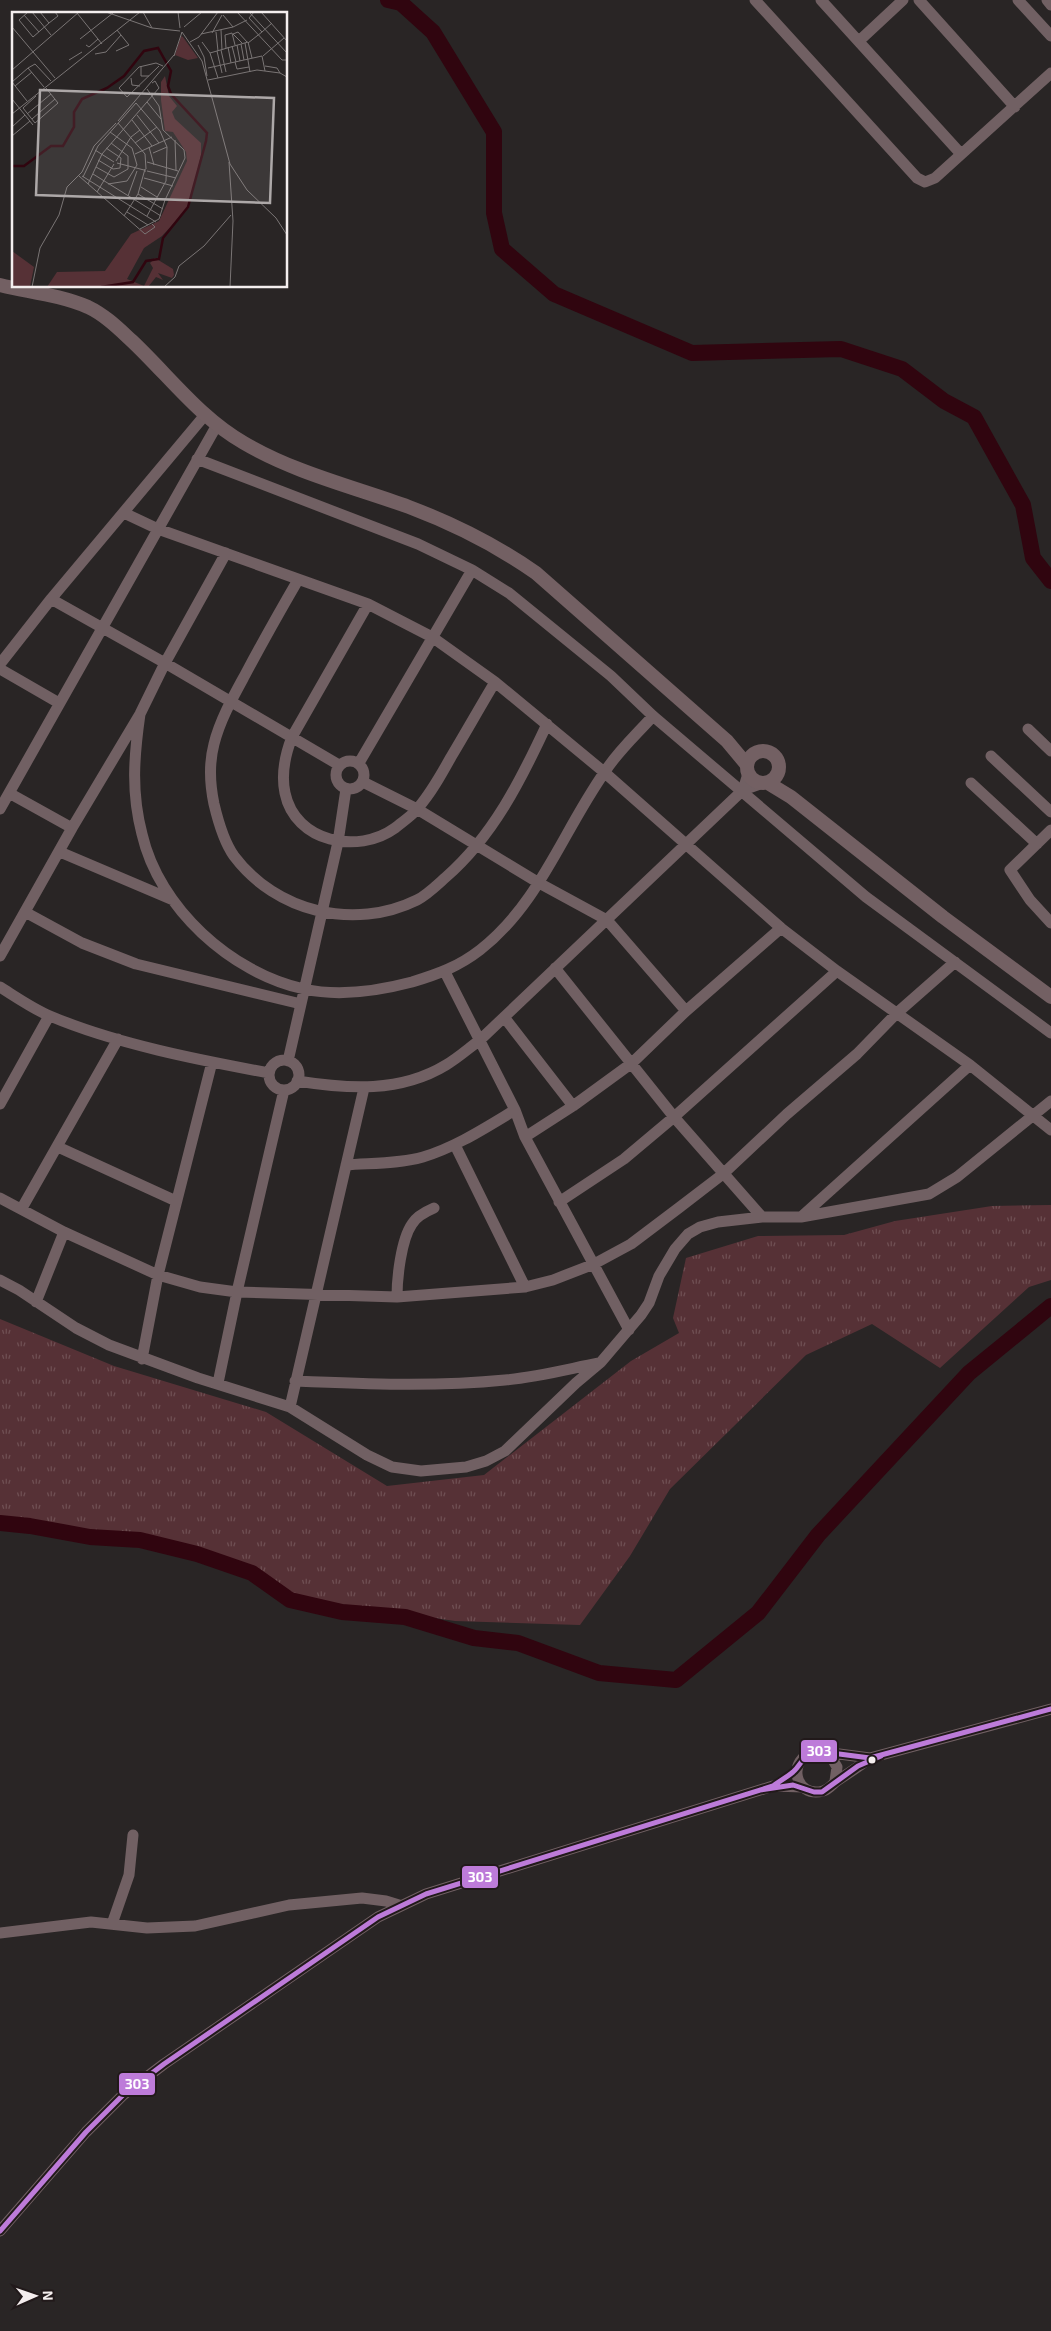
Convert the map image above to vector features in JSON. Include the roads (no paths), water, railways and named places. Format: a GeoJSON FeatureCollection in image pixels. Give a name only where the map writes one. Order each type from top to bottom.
{"type":"FeatureCollection","features":[{"type":"Feature","properties":{"kind":"main road"},"geometry":{"type":"LineString","coordinates":[[14,288],[64,299],[88,308],[113,323],[205,415],[243,443],[298,469],[410,507],[473,534],[536,573],[727,741],[754,780],[765,783],[791,797],[943,917],[1051,997]]}},
{"type":"Feature","properties":{"kind":"main road"},"geometry":{"type":"LineString","coordinates":[[727,741],[758,751]]}},
{"type":"Feature","properties":{"kind":"main road"},"geometry":{"type":"LineString","coordinates":[[748,769],[752,754],[764,750],[775,755],[780,766],[779,772],[774,779],[765,783]]}},
{"type":"Feature","properties":{"kind":"main road"},"geometry":{"type":"LineString","coordinates":[[779,772],[791,797]]}},
{"type":"Feature","properties":{"kind":"street"},"geometry":{"type":"LineString","coordinates":[[755,0],[917,178],[925,182],[930,181],[1051,73]]}},
{"type":"Feature","properties":{"kind":"street"},"geometry":{"type":"LineString","coordinates":[[821,0],[961,154]]}},
{"type":"Feature","properties":{"kind":"street"},"geometry":{"type":"LineString","coordinates":[[859,41],[903,0]]}},
{"type":"Feature","properties":{"kind":"street"},"geometry":{"type":"LineString","coordinates":[[919,0],[1015,107]]}},
{"type":"Feature","properties":{"kind":"street"},"geometry":{"type":"LineString","coordinates":[[1018,0],[1051,36]]}},
{"type":"Feature","properties":{"kind":"street"},"geometry":{"type":"LineString","coordinates":[[1047,0],[1051,4]]}},
{"type":"Feature","properties":{"kind":"street"},"geometry":{"type":"LineString","coordinates":[[0,664],[51,599],[205,415]]}},
{"type":"Feature","properties":{"kind":"street"},"geometry":{"type":"LineString","coordinates":[[0,809],[217,425]]}},
{"type":"Feature","properties":{"kind":"street"},"geometry":{"type":"LineString","coordinates":[[197,459],[418,544],[472,570],[532,610],[611,676],[653,716],[743,790],[866,897],[1051,1033]]}},
{"type":"Feature","properties":{"kind":"street"},"geometry":{"type":"LineString","coordinates":[[124,513],[158,529],[368,604],[432,637],[495,682],[547,724],[688,844],[781,928],[837,971],[970,1065],[1051,1130]]}},
{"type":"Feature","properties":{"kind":"street"},"geometry":{"type":"LineString","coordinates":[[0,956],[72,828],[140,714],[165,662],[226,553]]}},
{"type":"Feature","properties":{"kind":"street"},"geometry":{"type":"LineString","coordinates":[[359,763],[472,570]]}},
{"type":"Feature","properties":{"kind":"street"},"geometry":{"type":"LineString","coordinates":[[298,580],[231,701],[214,744],[212,790],[218,822],[234,856],[262,886],[287,902],[322,912],[355,915],[375,914],[418,900],[457,868],[496,821],[528,765],[547,724]]}},
{"type":"Feature","properties":{"kind":"street"},"geometry":{"type":"LineString","coordinates":[[51,599],[165,662],[339,766]]}},
{"type":"Feature","properties":{"kind":"street"},"geometry":{"type":"LineString","coordinates":[[368,604],[292,737],[285,757],[284,792],[290,808],[302,825],[321,836],[338,842],[367,842],[383,836],[417,810],[432,790],[495,682]]}},
{"type":"Feature","properties":{"kind":"street"},"geometry":{"type":"LineString","coordinates":[[0,669],[59,703]]}},
{"type":"Feature","properties":{"kind":"street"},"geometry":{"type":"LineString","coordinates":[[140,714],[134,759],[134,792],[140,827],[153,866],[173,900],[205,936],[237,961],[270,979],[305,989],[367,991],[391,988],[445,972],[478,952],[500,934],[540,883],[604,772],[653,716]]}},
{"type":"Feature","properties":{"kind":"street"},"geometry":{"type":"LineString","coordinates":[[1028,729],[1051,751]]}},
{"type":"Feature","properties":{"kind":"street"},"geometry":{"type":"LineString","coordinates":[[991,756],[1051,812]]}},
{"type":"Feature","properties":{"kind":"street"},"geometry":{"type":"LineString","coordinates":[[348,761],[359,763],[364,771],[363,782],[356,788],[346,789],[342,787],[336,779],[339,766],[348,761]]}},
{"type":"Feature","properties":{"kind":"street"},"geometry":{"type":"LineString","coordinates":[[743,790],[748,769]]}},
{"type":"Feature","properties":{"kind":"street"},"geometry":{"type":"LineString","coordinates":[[363,782],[417,810],[540,883],[608,920],[686,1011]]}},
{"type":"Feature","properties":{"kind":"street"},"geometry":{"type":"LineString","coordinates":[[297,1081],[333,1087],[364,1088],[415,1079],[445,1066],[480,1040],[743,790],[765,783]]}},
{"type":"Feature","properties":{"kind":"street"},"geometry":{"type":"LineString","coordinates":[[971,783],[1037,844]]}},
{"type":"Feature","properties":{"kind":"street"},"geometry":{"type":"LineString","coordinates":[[288,1061],[338,842],[346,789]]}},
{"type":"Feature","properties":{"kind":"street"},"geometry":{"type":"LineString","coordinates":[[9,793],[72,828]]}},
{"type":"Feature","properties":{"kind":"street"},"geometry":{"type":"LineString","coordinates":[[1050,831],[1010,870],[1030,900],[1051,923]]}},
{"type":"Feature","properties":{"kind":"street"},"geometry":{"type":"LineString","coordinates":[[60,852],[173,900]]}},
{"type":"Feature","properties":{"kind":"street"},"geometry":{"type":"LineString","coordinates":[[25,912],[82,943],[136,964],[301,1004]]}},
{"type":"Feature","properties":{"kind":"street"},"geometry":{"type":"LineString","coordinates":[[525,1138],[632,1063],[686,1011],[781,928]]}},
{"type":"Feature","properties":{"kind":"street"},"geometry":{"type":"LineString","coordinates":[[0,1198],[64,1232],[158,1275],[200,1287],[237,1292],[397,1296],[524,1287],[553,1280],[594,1264],[631,1244],[723,1174],[787,1114],[857,1054],[897,1013],[955,962]]}},
{"type":"Feature","properties":{"kind":"street"},"geometry":{"type":"LineString","coordinates":[[555,968],[674,1117],[762,1217]]}},
{"type":"Feature","properties":{"kind":"street"},"geometry":{"type":"LineString","coordinates":[[558,1202],[624,1159],[674,1117],[837,971]]}},
{"type":"Feature","properties":{"kind":"street"},"geometry":{"type":"LineString","coordinates":[[445,972],[515,1110],[525,1138],[629,1330]]}},
{"type":"Feature","properties":{"kind":"street"},"geometry":{"type":"LineString","coordinates":[[0,988],[49,1016],[118,1038],[212,1062],[269,1074]]}},
{"type":"Feature","properties":{"kind":"street"},"geometry":{"type":"LineString","coordinates":[[0,1104],[49,1016]]}},
{"type":"Feature","properties":{"kind":"street"},"geometry":{"type":"LineString","coordinates":[[504,1017],[573,1106]]}},
{"type":"Feature","properties":{"kind":"street"},"geometry":{"type":"LineString","coordinates":[[22,1208],[118,1038]]}},
{"type":"Feature","properties":{"kind":"street"},"geometry":{"type":"LineString","coordinates":[[278,1061],[288,1061],[297,1069],[297,1081],[292,1088],[284,1090],[274,1087],[269,1074],[270,1068],[278,1061]]}},
{"type":"Feature","properties":{"kind":"street"},"geometry":{"type":"LineString","coordinates":[[142,1359],[158,1275],[212,1062]]}},
{"type":"Feature","properties":{"kind":"street"},"geometry":{"type":"LineString","coordinates":[[800,1217],[970,1065]]}},
{"type":"Feature","properties":{"kind":"street"},"geometry":{"type":"LineString","coordinates":[[290,1407],[364,1088]]}},
{"type":"Feature","properties":{"kind":"street"},"geometry":{"type":"LineString","coordinates":[[218,1383],[284,1090]]}},
{"type":"Feature","properties":{"kind":"street"},"geometry":{"type":"LineString","coordinates":[[0,1280],[19,1290],[76,1328],[142,1359],[290,1407],[367,1455],[392,1466],[420,1471],[466,1467],[486,1461],[505,1451],[576,1383],[601,1362],[629,1330],[649,1303],[659,1276],[675,1248],[688,1234],[700,1227],[718,1222],[762,1217],[800,1217],[928,1194],[957,1177],[1051,1101]]}},
{"type":"Feature","properties":{"kind":"street"},"geometry":{"type":"LineString","coordinates":[[346,1165],[406,1161],[455,1145],[515,1110]]}},
{"type":"Feature","properties":{"kind":"street"},"geometry":{"type":"LineString","coordinates":[[455,1145],[524,1287]]}},
{"type":"Feature","properties":{"kind":"street"},"geometry":{"type":"LineString","coordinates":[[58,1147],[176,1201]]}},
{"type":"Feature","properties":{"kind":"street"},"geometry":{"type":"LineString","coordinates":[[397,1296],[397,1283],[402,1253],[412,1224],[434,1208]]}},
{"type":"Feature","properties":{"kind":"street"},"geometry":{"type":"LineString","coordinates":[[36,1302],[64,1232]]}},
{"type":"Feature","properties":{"kind":"street"},"geometry":{"type":"LineString","coordinates":[[295,1381],[397,1385],[507,1380],[601,1362]]}},
{"type":"Feature","properties":{"kind":"street"},"geometry":{"type":"LineString","coordinates":[[0,2231],[86,2132],[123,2095],[164,2064],[348,1936],[399,1905],[426,1894],[529,1861],[773,1786],[803,1787],[814,1792],[820,1792],[826,1790],[835,1781],[870,1758],[1051,1709]]}},
{"type":"Feature","properties":{"kind":"street"},"geometry":{"type":"LineString","coordinates":[[773,1786],[796,1769],[803,1756],[809,1752],[870,1758]]}},
{"type":"Feature","properties":{"kind":"street"},"geometry":{"type":"LineString","coordinates":[[824,1752],[830,1755],[837,1767],[835,1781]]}},
{"type":"Feature","properties":{"kind":"street"},"geometry":{"type":"LineString","coordinates":[[796,1769],[803,1787]]}},
{"type":"Feature","properties":{"kind":"street"},"geometry":{"type":"LineString","coordinates":[[112,1924],[129,1875],[133,1835]]}},
{"type":"Feature","properties":{"kind":"street"},"geometry":{"type":"LineString","coordinates":[[0,1933],[70,1924],[112,1924],[146,1928],[195,1926],[289,1905],[362,1898],[386,1901],[399,1905]]}},
{"type":"Feature","properties":{"kind":"waterway"},"geometry":{"type":"LineString","coordinates":[[388,0],[401,3],[433,32],[494,132],[494,213],[502,249],[554,294],[692,353],[841,349],[902,369],[944,401],[974,417],[1023,505],[1033,558],[1051,581]]}},
{"type":"Feature","properties":{"kind":"waterway"},"geometry":{"type":"LineString","coordinates":[[0,1523],[30,1526],[90,1537],[140,1540],[197,1554],[252,1573],[290,1600],[342,1612],[405,1617],[474,1638],[518,1643],[599,1673],[676,1680],[758,1613],[818,1535],[969,1373],[1051,1306]]}}]}
